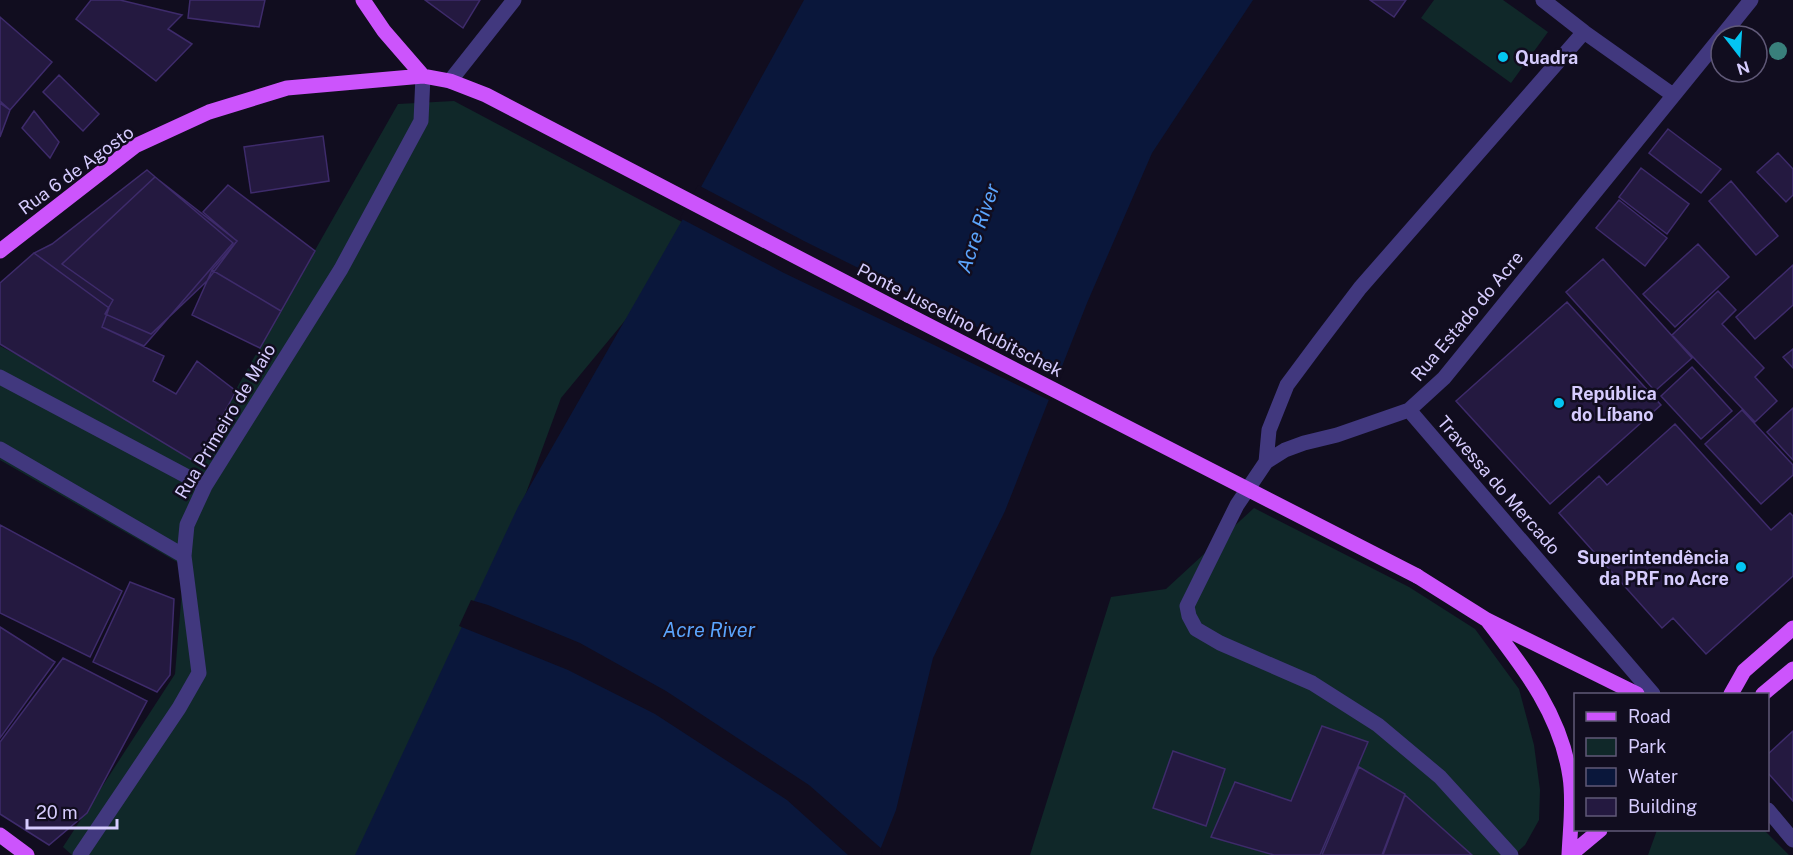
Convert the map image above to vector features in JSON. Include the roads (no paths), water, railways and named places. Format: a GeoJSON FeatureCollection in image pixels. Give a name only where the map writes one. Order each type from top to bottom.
{"type":"FeatureCollection","features":[{"type":"Feature","properties":{"kind":"main road"},"geometry":{"type":"LineString","coordinates":[[363,0],[384,31],[423,76]]}},
{"type":"Feature","properties":{"kind":"main road","name":"Rua 6 de Agosto"},"geometry":{"type":"LineString","coordinates":[[0,251],[135,146],[209,112],[287,88],[423,76],[450,81]]}},
{"type":"Feature","properties":{"kind":"main road","name":"Ponte Juscelino Kubitschek"},"geometry":{"type":"LineString","coordinates":[[450,81],[486,95],[1417,576],[1487,620]]}},
{"type":"Feature","properties":{"kind":"main road"},"geometry":{"type":"LineString","coordinates":[[1487,620],[1635,693]]}},
{"type":"Feature","properties":{"kind":"main road"},"geometry":{"type":"LineString","coordinates":[[1487,620],[1529,674],[1546,704],[1563,744],[1571,779],[1569,855]]}},
{"type":"Feature","properties":{"kind":"main road"},"geometry":{"type":"LineString","coordinates":[[1732,693],[1744,671],[1793,627]]}},
{"type":"Feature","properties":{"kind":"main road"},"geometry":{"type":"LineString","coordinates":[[1764,693],[1793,669]]}},
{"type":"Feature","properties":{"kind":"main road"},"geometry":{"type":"LineString","coordinates":[[1569,855],[1599,831]]}},
{"type":"Feature","properties":{"kind":"main road"},"geometry":{"type":"LineString","coordinates":[[0,835],[27,855]]}},
{"type":"Feature","properties":{"kind":"street"},"geometry":{"type":"LineString","coordinates":[[450,81],[514,0]]}},
{"type":"Feature","properties":{"kind":"street"},"geometry":{"type":"LineString","coordinates":[[1543,0],[1673,95]]}},
{"type":"Feature","properties":{"kind":"street","name":"Rua Estado do Acre"},"geometry":{"type":"LineString","coordinates":[[1731,24],[1751,0]]}},
{"type":"Feature","properties":{"kind":"street"},"geometry":{"type":"LineString","coordinates":[[1266,462],[1269,430],[1287,385],[1360,288],[1584,32]]}},
{"type":"Feature","properties":{"kind":"street","name":"Rua Estado do Acre"},"geometry":{"type":"LineString","coordinates":[[1511,855],[1440,777],[1378,725],[1312,683],[1220,643],[1196,629],[1187,606],[1237,505],[1266,462],[1285,450],[1304,443],[1337,435],[1409,410],[1444,378],[1709,51]]}},
{"type":"Feature","properties":{"kind":"street","name":"Rua Primeiro de Maio"},"geometry":{"type":"LineString","coordinates":[[80,855],[179,708],[199,673],[184,556],[187,525],[205,486],[341,269],[421,121],[423,76]]}},
{"type":"Feature","properties":{"kind":"street"},"geometry":{"type":"LineString","coordinates":[[0,377],[205,486]]}},
{"type":"Feature","properties":{"kind":"street","name":"Travessa do Mercado"},"geometry":{"type":"LineString","coordinates":[[1409,410],[1652,693]]}},
{"type":"Feature","properties":{"kind":"street"},"geometry":{"type":"LineString","coordinates":[[0,449],[184,556]]}},
{"type":"Feature","properties":{"kind":"street"},"geometry":{"type":"LineString","coordinates":[[1769,812],[1793,840]]}},
{"type":"Feature","properties":{"kind":"water","name":"Acre River"},"geometry":{"type":"Polygon","coordinates":[[[804,0],[1253,0],[1152,153],[1087,303],[1005,511],[933,658],[896,810],[878,855],[355,855],[518,507],[696,196],[804,0]]]}},
{"type":"Feature","properties":{"kind":"place","name":"Quadra"},"geometry":{"type":"Point","coordinates":[1503,57]}},
{"type":"Feature","properties":{"kind":"place","name":"República do Líbano"},"geometry":{"type":"Point","coordinates":[1559,403]}},
{"type":"Feature","properties":{"kind":"place","name":"Superintendência da PRF no Acre"},"geometry":{"type":"Point","coordinates":[1741,567]}}]}
